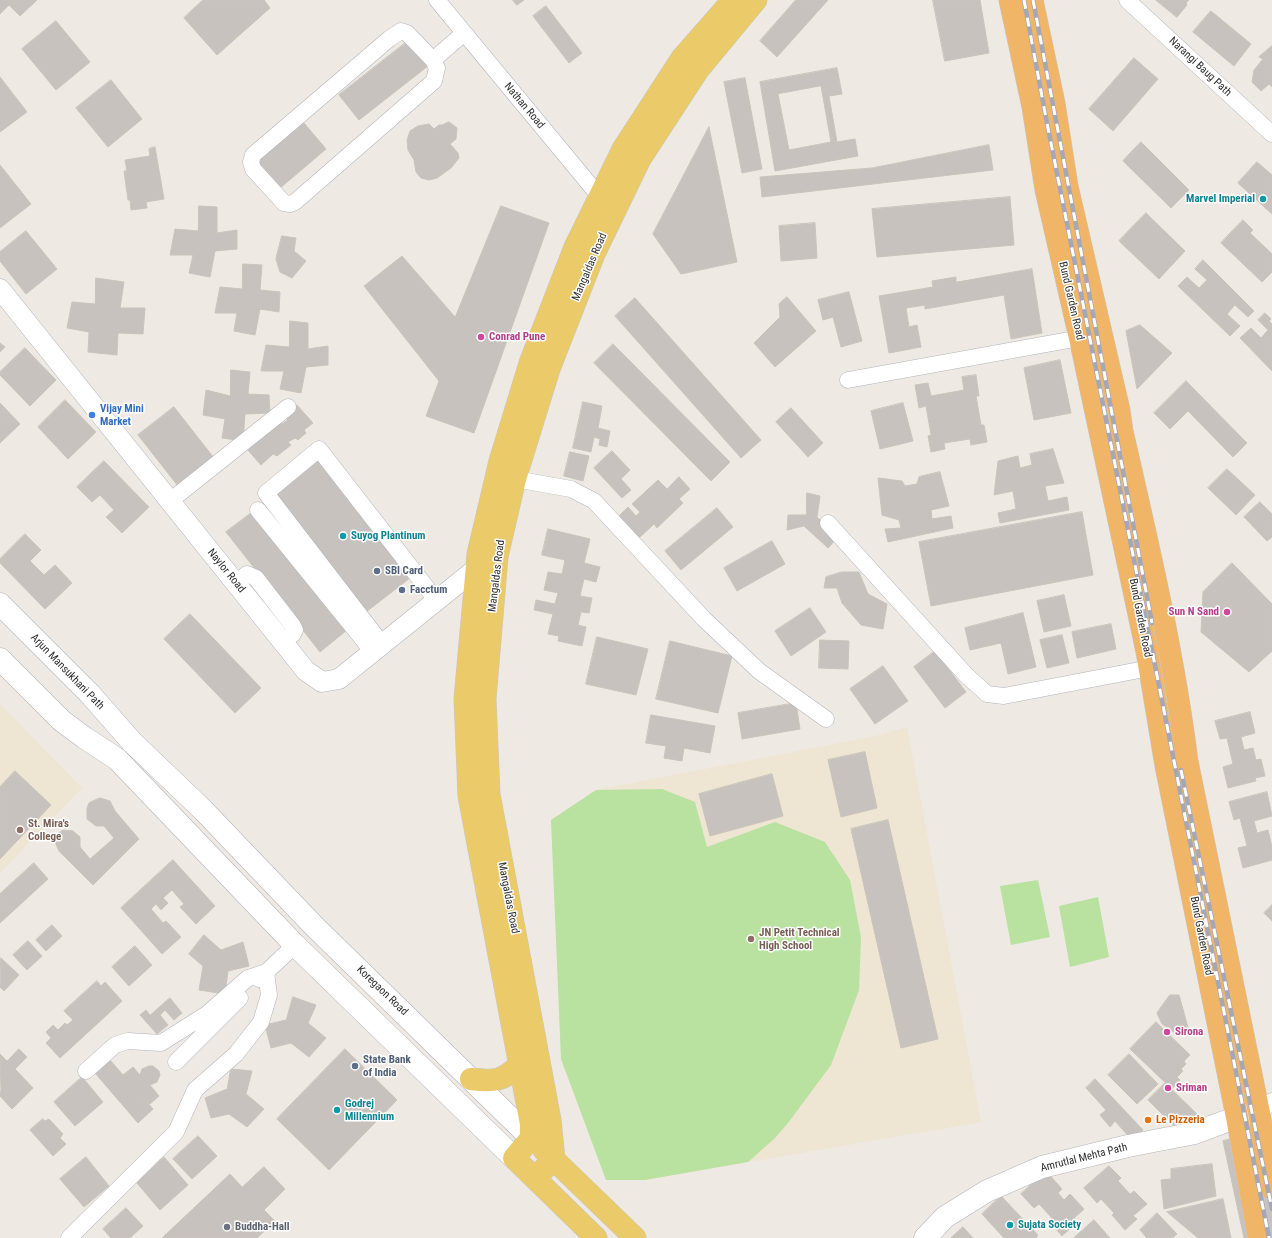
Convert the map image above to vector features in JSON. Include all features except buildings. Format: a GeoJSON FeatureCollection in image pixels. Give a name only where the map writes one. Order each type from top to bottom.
{"type":"FeatureCollection","features":[{"type":"Feature","properties":{"kind":"highway","name":"Bund Garden Road"},"geometry":{"type":"LineString","coordinates":[[1010,0],[1033,108],[1046,190],[1080,338],[1150,668],[1166,766],[1237,1118],[1259,1238]]}},
{"type":"Feature","properties":{"kind":"highway","name":"Bund Garden Road"},"geometry":{"type":"LineString","coordinates":[[1032,0],[1054,104],[1067,186],[1119,410],[1122,431],[1168,648],[1182,718],[1187,761],[1265,1107],[1272,1189]]}},
{"type":"Feature","properties":{"kind":"main road","name":"Mangaldas Road"},"geometry":{"type":"LineString","coordinates":[[531,1138],[531,1124],[469,796],[465,699],[487,569],[498,557],[515,479],[549,370],[594,254],[622,149],[682,58],[733,0]]}},
{"type":"Feature","properties":{"kind":"main road","name":"Mangaldas Road"},"geometry":{"type":"LineString","coordinates":[[554,1159],[550,1120],[489,794],[485,699],[487,569],[478,554],[500,461],[530,363],[575,247],[640,159],[696,72],[756,0]]}},
{"type":"Feature","properties":{"kind":"main road","name":"Arjun Mansukhani Path"},"geometry":{"type":"LineString","coordinates":[[0,604],[89,694],[132,742]]}},
{"type":"Feature","properties":{"kind":"main road"},"geometry":{"type":"LineString","coordinates":[[0,659],[62,721],[117,759],[295,944],[596,1238]]}},
{"type":"Feature","properties":{"kind":"main road","name":"Koregaon Road"},"geometry":{"type":"LineString","coordinates":[[132,742],[203,810],[314,926],[635,1238]]}},
{"type":"Feature","properties":{"kind":"main road"},"geometry":{"type":"LineString","coordinates":[[471,1079],[484,1081],[497,1080],[510,1075],[520,1064]]}},
{"type":"Feature","properties":{"kind":"main road","name":"Amrutlal Mehta Path"},"geometry":{"type":"LineString","coordinates":[[925,1238],[945,1217],[987,1191],[1042,1167],[1128,1146],[1195,1133],[1265,1107]]}},
{"type":"Feature","properties":{"kind":"main road"},"geometry":{"type":"LineString","coordinates":[[514,1158],[531,1138]]}},
{"type":"Feature","properties":{"kind":"main road"},"geometry":{"type":"LineString","coordinates":[[535,1178],[554,1159]]}},
{"type":"Feature","properties":{"kind":"street","name":"Nathan Road"},"geometry":{"type":"LineString","coordinates":[[437,0],[609,201]]}},
{"type":"Feature","properties":{"kind":"street","name":"Narangi Baug Path"},"geometry":{"type":"LineString","coordinates":[[1127,0],[1272,134]]}},
{"type":"Feature","properties":{"kind":"street"},"geometry":{"type":"LineString","coordinates":[[401,31],[407,33],[433,60],[437,68],[436,75],[429,86],[295,202],[290,204],[284,203],[254,168],[252,162],[253,155],[389,39],[401,31]]}},
{"type":"Feature","properties":{"kind":"street"},"geometry":{"type":"LineString","coordinates":[[433,60],[464,33]]}},
{"type":"Feature","properties":{"kind":"street","name":"Naylor Road"},"geometry":{"type":"LineString","coordinates":[[0,289],[306,671],[322,682],[339,679],[437,601],[487,569]]}},
{"type":"Feature","properties":{"kind":"street"},"geometry":{"type":"LineString","coordinates":[[848,380],[1080,338]]}},
{"type":"Feature","properties":{"kind":"street"},"geometry":{"type":"LineString","coordinates":[[170,501],[288,407]]}},
{"type":"Feature","properties":{"kind":"street"},"geometry":{"type":"LineString","coordinates":[[378,648],[266,493],[319,449],[437,601]]}},
{"type":"Feature","properties":{"kind":"street"},"geometry":{"type":"LineString","coordinates":[[515,479],[571,489],[594,501],[704,619],[759,671],[826,719]]}},
{"type":"Feature","properties":{"kind":"street"},"geometry":{"type":"LineString","coordinates":[[258,510],[378,648]]}},
{"type":"Feature","properties":{"kind":"street"},"geometry":{"type":"LineString","coordinates":[[828,523],[966,675],[987,694],[1004,696],[1150,668]]}},
{"type":"Feature","properties":{"kind":"street"},"geometry":{"type":"LineString","coordinates":[[176,1062],[295,944]]}},
{"type":"Feature","properties":{"kind":"street"},"geometry":{"type":"LineString","coordinates":[[86,1071],[115,1045],[128,1041],[161,1043],[207,1014],[248,978],[266,972]]}},
{"type":"Feature","properties":{"kind":"street"},"geometry":{"type":"LineString","coordinates":[[69,1238],[176,1132],[195,1090],[236,1054],[261,1022],[269,995],[266,972]]}},
{"type":"Feature","properties":{"kind":"shaded area","name":"St. Mira's College"},"geometry":{"type":"Polygon","coordinates":[[[0,704],[82,788],[0,873],[0,704]]]}},
{"type":"Feature","properties":{"kind":"shaded area","name":"JN Petit Technical High School"},"geometry":{"type":"Polygon","coordinates":[[[907,727],[981,1122],[645,1180],[606,1180],[561,1059],[551,820],[596,790],[876,736],[907,727]]]}},
{"type":"Feature","properties":{"kind":"green space","name":"JN Petit Technical High School"},"geometry":{"type":"Polygon","coordinates":[[[662,789],[695,802],[707,847],[775,822],[825,842],[850,880],[861,937],[859,990],[831,1065],[788,1123],[775,1138],[748,1162],[645,1180],[606,1180],[561,1059],[551,820],[596,790],[662,789]]]}},
{"type":"Feature","properties":{"kind":"green space"},"geometry":{"type":"Polygon","coordinates":[[[1038,880],[1050,937],[1011,945],[1000,886],[1038,880]]]}},
{"type":"Feature","properties":{"kind":"green space"},"geometry":{"type":"Polygon","coordinates":[[[1098,897],[1109,957],[1070,967],[1059,906],[1098,897]]]}},
{"type":"Feature","properties":{"kind":"railway"},"geometry":{"type":"LineString","coordinates":[[1024,0],[1046,118],[1269,1238]]}},
{"type":"Feature","properties":{"kind":"railway"},"geometry":{"type":"LineString","coordinates":[[1033,0],[1152,623]]}},
{"type":"Feature","properties":{"kind":"railway"},"geometry":{"type":"LineString","coordinates":[[1181,770],[1272,1209]]}},
{"type":"Feature","properties":{"kind":"place","name":"Marvel Imperial"},"geometry":{"type":"Point","coordinates":[1263,199]}},
{"type":"Feature","properties":{"kind":"place","name":"Conrad Pune"},"geometry":{"type":"Point","coordinates":[481,337]}},
{"type":"Feature","properties":{"kind":"place","name":"Vijay Mini Market"},"geometry":{"type":"Point","coordinates":[92,415]}},
{"type":"Feature","properties":{"kind":"place","name":"Suyog Plantinum"},"geometry":{"type":"Point","coordinates":[343,536]}},
{"type":"Feature","properties":{"kind":"place","name":"SBI Card"},"geometry":{"type":"Point","coordinates":[377,571]}},
{"type":"Feature","properties":{"kind":"place","name":"Facctum"},"geometry":{"type":"Point","coordinates":[402,590]}},
{"type":"Feature","properties":{"kind":"place","name":"Sun N Sand"},"geometry":{"type":"Point","coordinates":[1227,612]}},
{"type":"Feature","properties":{"kind":"place","name":"St. Mira's College"},"geometry":{"type":"Point","coordinates":[20,830]}},
{"type":"Feature","properties":{"kind":"place","name":"JN Petit Technical High School"},"geometry":{"type":"Point","coordinates":[751,939]}},
{"type":"Feature","properties":{"kind":"place","name":"Sirona"},"geometry":{"type":"Point","coordinates":[1167,1032]}},
{"type":"Feature","properties":{"kind":"place","name":"State Bank of India"},"geometry":{"type":"Point","coordinates":[355,1066]}},
{"type":"Feature","properties":{"kind":"place","name":"Sriman"},"geometry":{"type":"Point","coordinates":[1168,1088]}},
{"type":"Feature","properties":{"kind":"place","name":"Godrej Millennium"},"geometry":{"type":"Point","coordinates":[337,1110]}},
{"type":"Feature","properties":{"kind":"place","name":"Le Pizzeria"},"geometry":{"type":"Point","coordinates":[1148,1120]}},
{"type":"Feature","properties":{"kind":"place","name":"Sujata Society"},"geometry":{"type":"Point","coordinates":[1010,1225]}},
{"type":"Feature","properties":{"kind":"place","name":"Buddha-Hall"},"geometry":{"type":"Point","coordinates":[227,1227]}}]}
